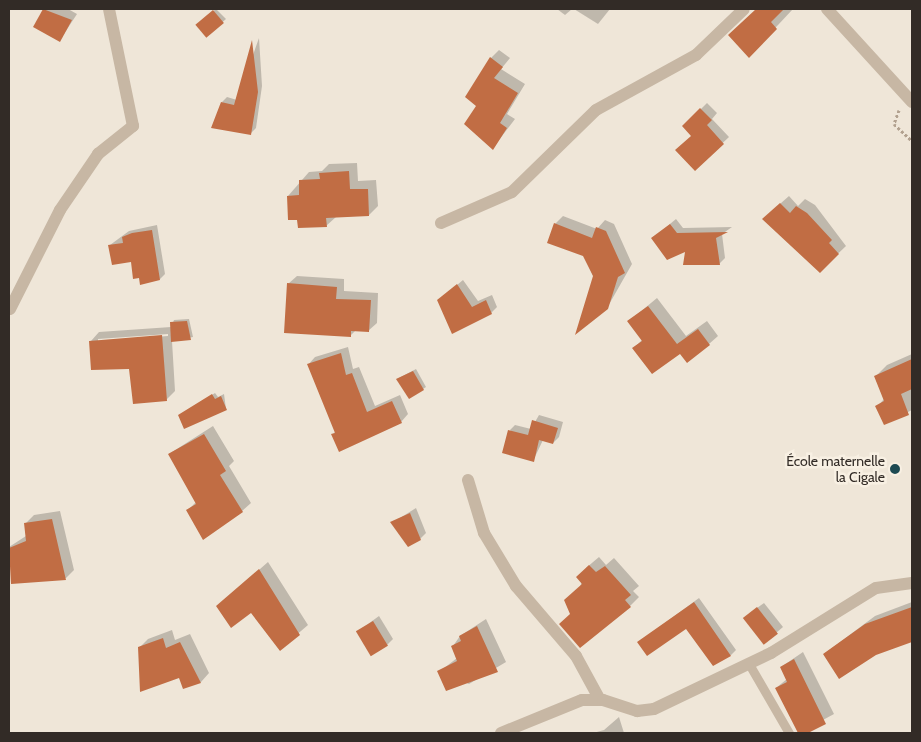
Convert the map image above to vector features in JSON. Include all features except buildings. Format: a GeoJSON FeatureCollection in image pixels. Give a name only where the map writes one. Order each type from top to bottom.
{"type":"FeatureCollection","features":[{"type":"Feature","properties":{"kind":"street"},"geometry":{"type":"LineString","coordinates":[[10,309],[60,210],[98,154],[133,126],[109,9]]}},
{"type":"Feature","properties":{"kind":"street"},"geometry":{"type":"LineString","coordinates":[[441,223],[512,192],[596,110],[696,55],[744,9]]}},
{"type":"Feature","properties":{"kind":"street"},"geometry":{"type":"LineString","coordinates":[[827,9],[908,98]]}},
{"type":"Feature","properties":{"kind":"street"},"geometry":{"type":"LineString","coordinates":[[468,480],[489,541],[516,586],[576,656],[600,700]]}},
{"type":"Feature","properties":{"kind":"street"},"geometry":{"type":"LineString","coordinates":[[501,733],[582,700],[600,700],[621,709],[654,709],[749,664],[876,588],[912,583]]}},
{"type":"Feature","properties":{"kind":"lane"},"geometry":{"type":"LineString","coordinates":[[749,664],[789,733]]}},
{"type":"Feature","properties":{"kind":"path"},"geometry":{"type":"LineString","coordinates":[[908,98],[894,124],[912,141]]}},
{"type":"Feature","properties":{"kind":"place","name":"École maternelle la Cigale"},"geometry":{"type":"Point","coordinates":[895,469]}}]}
